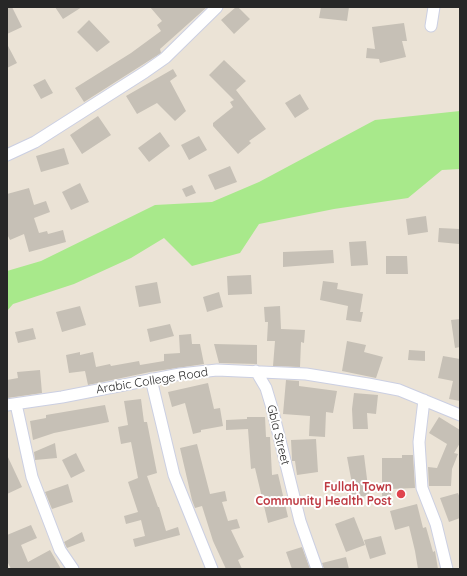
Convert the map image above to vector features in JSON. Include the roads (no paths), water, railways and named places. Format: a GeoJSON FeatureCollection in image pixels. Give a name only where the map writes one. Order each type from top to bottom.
{"type":"FeatureCollection","features":[{"type":"Feature","properties":{"kind":"street"},"geometry":{"type":"LineString","coordinates":[[7,155],[35,142],[165,58],[217,7]]}},
{"type":"Feature","properties":{"kind":"street"},"geometry":{"type":"LineString","coordinates":[[431,26],[434,7]]}},
{"type":"Feature","properties":{"kind":"street","name":"Arabic College Road"},"geometry":{"type":"LineString","coordinates":[[12,405],[62,397],[151,379],[217,370],[306,374],[399,390],[460,415]]}},
{"type":"Feature","properties":{"kind":"street","name":"Gbla Street"},"geometry":{"type":"LineString","coordinates":[[256,371],[266,388],[300,521],[317,569]]}},
{"type":"Feature","properties":{"kind":"street"},"geometry":{"type":"LineString","coordinates":[[151,379],[174,475],[212,569]]}},
{"type":"Feature","properties":{"kind":"street"},"geometry":{"type":"LineString","coordinates":[[424,400],[419,442],[422,488],[436,524],[447,569]]}},
{"type":"Feature","properties":{"kind":"street"},"geometry":{"type":"LineString","coordinates":[[12,405],[32,477],[60,550],[73,569]]}},
{"type":"Feature","properties":{"kind":"place","name":"Fullah Town Community Health Post"},"geometry":{"type":"Point","coordinates":[401,494]}}]}
